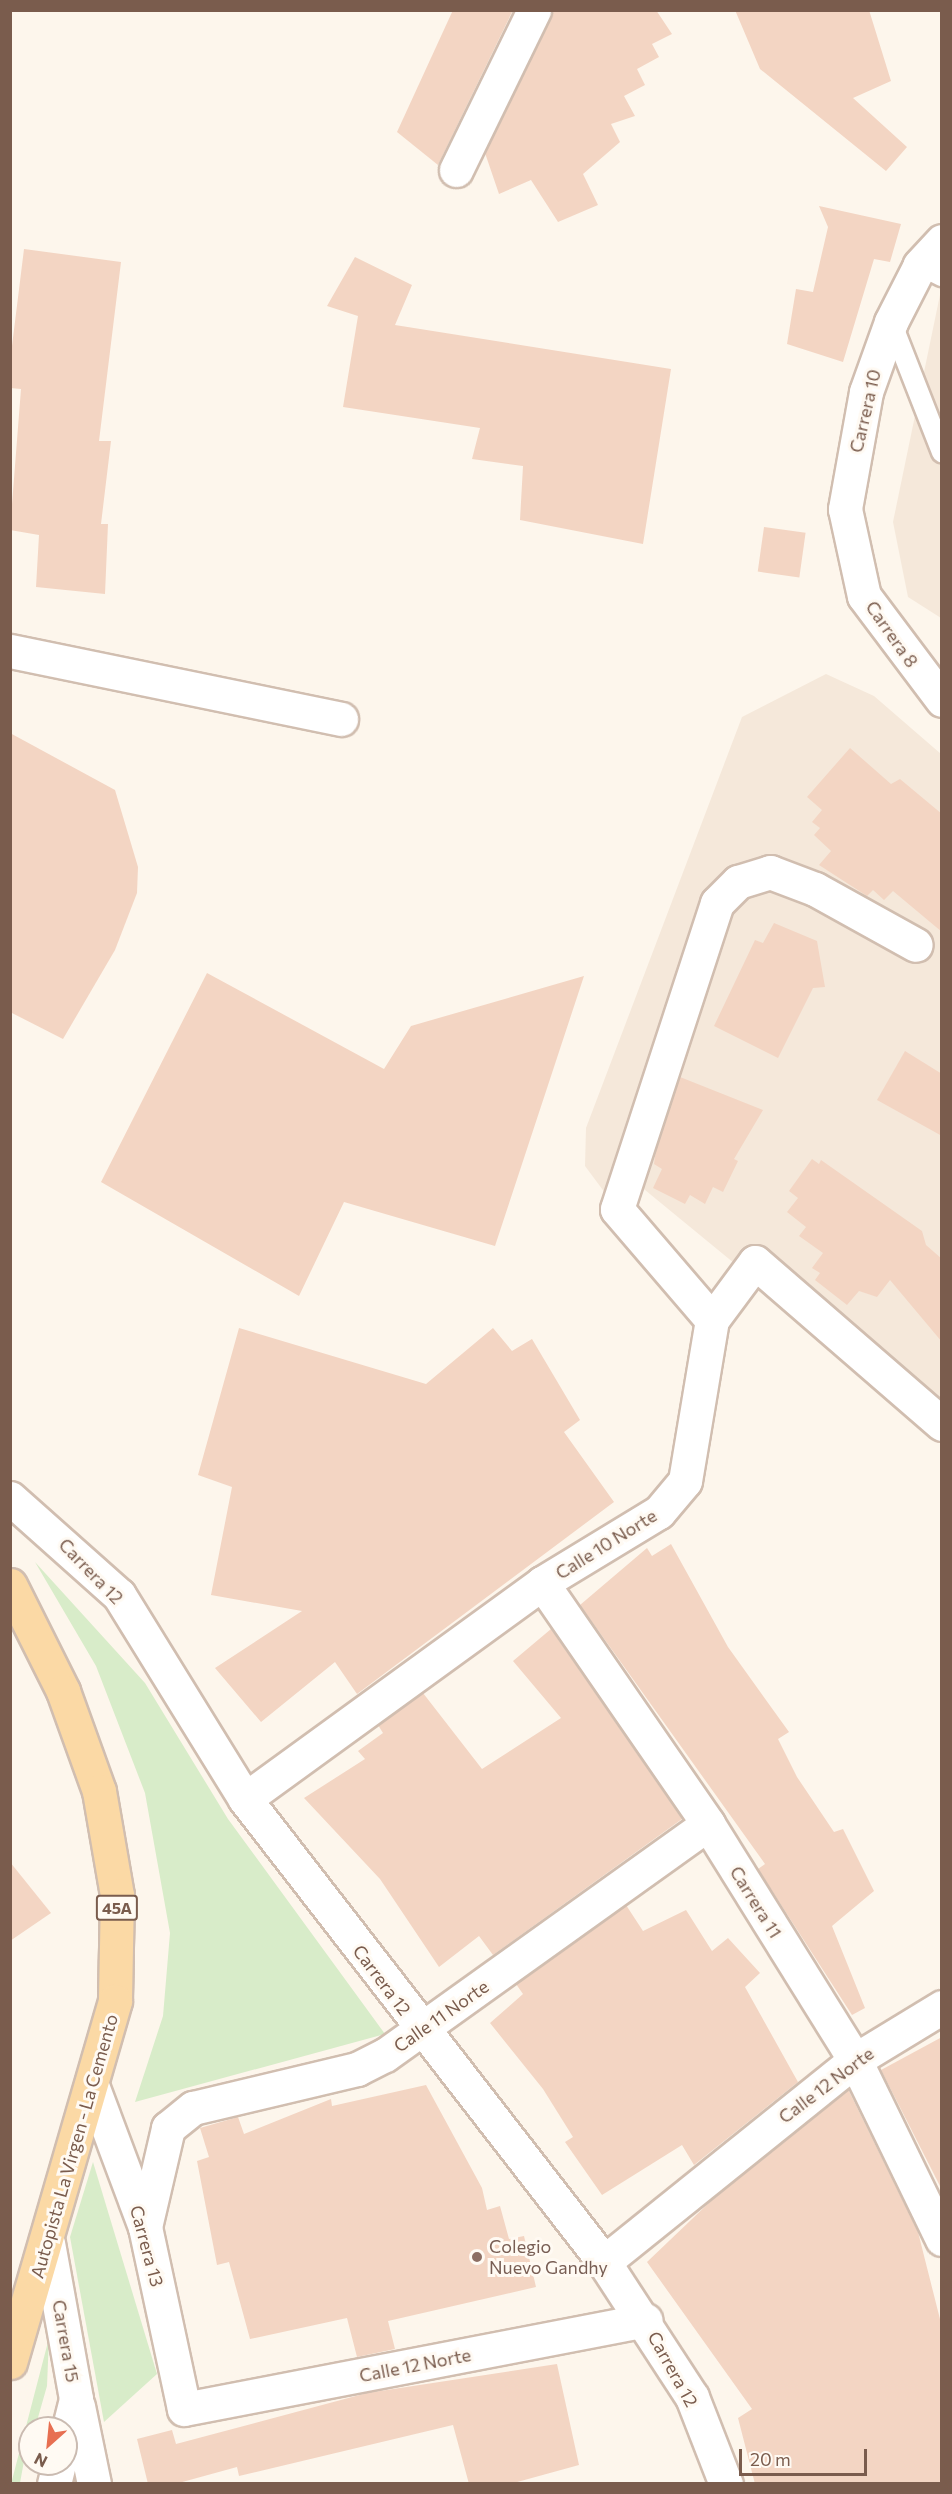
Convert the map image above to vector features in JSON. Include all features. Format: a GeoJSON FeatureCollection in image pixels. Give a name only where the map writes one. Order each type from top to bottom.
{"type":"FeatureCollection","features":[{"type":"Feature","properties":{"kind":"main road","name":"Autopista La Virgen - La Cemento"},"geometry":{"type":"LineString","coordinates":[[10,1585],[63,1691],[99,1791],[117,1895],[115,2001],[93,2088],[48,2243],[10,2362]]}},
{"type":"Feature","properties":{"kind":"street"},"geometry":{"type":"LineString","coordinates":[[456,170],[534,10]]}},
{"type":"Feature","properties":{"kind":"street","name":"Carrera 10"},"geometry":{"type":"LineString","coordinates":[[864,596],[845,509],[866,392],[891,322],[931,270],[942,241]]}},
{"type":"Feature","properties":{"kind":"street","name":"Carrera 8"},"geometry":{"type":"LineString","coordinates":[[864,596],[942,700]]}},
{"type":"Feature","properties":{"kind":"street"},"geometry":{"type":"LineString","coordinates":[[10,651],[341,719]]}},
{"type":"Feature","properties":{"kind":"street"},"geometry":{"type":"LineString","coordinates":[[712,1320],[617,1209],[717,903],[738,882],[771,872],[815,889],[916,945]]}},
{"type":"Feature","properties":{"kind":"street","name":"Calle 10 Norte"},"geometry":{"type":"LineString","coordinates":[[245,1798],[542,1583],[659,1512],[685,1481],[712,1320],[755,1262],[942,1424]]}},
{"type":"Feature","properties":{"kind":"street","name":"Carrera 12"},"geometry":{"type":"LineString","coordinates":[[10,1498],[119,1595],[245,1798],[421,2031],[604,2262],[646,2320],[692,2397],[726,2484]]}},
{"type":"Feature","properties":{"kind":"street","name":"Carrera 11"},"geometry":{"type":"LineString","coordinates":[[542,1583],[708,1824],[855,2060],[942,2239]]}},
{"type":"Feature","properties":{"kind":"street","name":"Calle 11 Norte"},"geometry":{"type":"LineString","coordinates":[[145,2227],[168,2128],[193,2108],[357,2069],[421,2031],[708,1824]]}},
{"type":"Feature","properties":{"kind":"street","name":"Calle 12 Norte"},"geometry":{"type":"LineString","coordinates":[[604,2262],[855,2060],[942,2007]]}},
{"type":"Feature","properties":{"kind":"street","name":"Carrera 13"},"geometry":{"type":"LineString","coordinates":[[93,2088],[145,2227],[184,2409]]}},
{"type":"Feature","properties":{"kind":"street","name":"Carrera 15"},"geometry":{"type":"LineString","coordinates":[[48,2243],[76,2399],[72,2416]]}},
{"type":"Feature","properties":{"kind":"street","name":"Calle 12 Norte"},"geometry":{"type":"LineString","coordinates":[[184,2409],[646,2320]]}},
{"type":"Feature","properties":{"kind":"street"},"geometry":{"type":"LineString","coordinates":[[76,2399],[94,2484]]}},
{"type":"Feature","properties":{"kind":"lane"},"geometry":{"type":"LineString","coordinates":[[891,322],[942,452]]}},
{"type":"Feature","properties":{"kind":"shaded area"},"geometry":{"type":"Polygon","coordinates":[[[941,290],[941,618],[908,597],[893,522],[941,290]]]}},
{"type":"Feature","properties":{"kind":"shaded area"},"geometry":{"type":"Polygon","coordinates":[[[826,674],[874,696],[941,754],[941,1433],[628,1176],[617,1209],[585,1166],[586,1128],[742,717],[826,674]]]}},
{"type":"Feature","properties":{"kind":"green space"},"geometry":{"type":"Polygon","coordinates":[[[35,1562],[145,1683],[228,1819],[385,2034],[135,2102],[163,2016],[170,1933],[145,1793],[96,1666],[35,1562]]]}},
{"type":"Feature","properties":{"kind":"green space"},"geometry":{"type":"Polygon","coordinates":[[[93,2162],[157,2374],[104,2422],[70,2237],[93,2162]]]}},
{"type":"Feature","properties":{"kind":"green space"},"geometry":{"type":"Polygon","coordinates":[[[49,2338],[47,2386],[38,2416],[29,2416],[49,2338]]]}},
{"type":"Feature","properties":{"kind":"green space"},"geometry":{"type":"Polygon","coordinates":[[[18,2457],[18,2476],[21,2476],[20,2483],[11,2484],[18,2457]]]}},
{"type":"Feature","properties":{"kind":"building"},"geometry":{"type":"Polygon","coordinates":[[[453,10],[513,10],[438,165],[397,132],[453,10]]]}},
{"type":"Feature","properties":{"kind":"building"},"geometry":{"type":"Polygon","coordinates":[[[552,10],[656,10],[672,34],[652,44],[659,57],[637,69],[645,85],[624,96],[635,116],[611,124],[620,142],[583,174],[598,205],[558,222],[531,180],[499,194],[485,153],[552,10]]]}},
{"type":"Feature","properties":{"kind":"building"},"geometry":{"type":"Polygon","coordinates":[[[735,10],[869,10],[891,81],[853,98],[907,147],[886,171],[760,69],[735,10]]]}},
{"type":"Feature","properties":{"kind":"building"},"geometry":{"type":"Polygon","coordinates":[[[819,206],[901,224],[890,262],[874,259],[843,362],[787,344],[796,289],[813,292],[828,227],[819,206]]]}},
{"type":"Feature","properties":{"kind":"building"},"geometry":{"type":"Polygon","coordinates":[[[24,249],[121,262],[99,441],[111,441],[101,524],[108,524],[105,594],[36,587],[39,535],[10,530],[21,389],[10,388],[10,362],[24,249]]]}},
{"type":"Feature","properties":{"kind":"building"},"geometry":{"type":"Polygon","coordinates":[[[355,257],[412,285],[395,325],[671,369],[643,544],[520,520],[523,466],[472,459],[480,428],[343,407],[358,316],[327,306],[355,257]]]}},
{"type":"Feature","properties":{"kind":"building"},"geometry":{"type":"Polygon","coordinates":[[[764,527],[806,533],[799,577],[758,572],[764,527]]]}},
{"type":"Feature","properties":{"kind":"building"},"geometry":{"type":"Polygon","coordinates":[[[10,733],[115,790],[138,867],[137,893],[115,950],[63,1039],[10,1012],[10,733]]]}},
{"type":"Feature","properties":{"kind":"building"},"geometry":{"type":"Polygon","coordinates":[[[850,748],[891,784],[900,779],[942,814],[942,932],[893,891],[884,900],[873,890],[867,896],[819,865],[831,851],[814,835],[820,828],[812,822],[822,810],[807,797],[850,748]]]}},
{"type":"Feature","properties":{"kind":"building"},"geometry":{"type":"Polygon","coordinates":[[[774,923],[817,941],[825,987],[813,988],[778,1058],[714,1026],[755,940],[763,943],[774,923]]]}},
{"type":"Feature","properties":{"kind":"building"},"geometry":{"type":"Polygon","coordinates":[[[207,973],[384,1069],[411,1026],[584,976],[495,1246],[344,1202],[299,1296],[101,1182],[207,973]]]}},
{"type":"Feature","properties":{"kind":"building"},"geometry":{"type":"Polygon","coordinates":[[[905,1051],[942,1074],[942,1136],[877,1100],[905,1051]]]}},
{"type":"Feature","properties":{"kind":"building"},"geometry":{"type":"Polygon","coordinates":[[[680,1077],[763,1110],[734,1159],[738,1161],[723,1192],[713,1187],[705,1204],[690,1195],[685,1204],[653,1188],[662,1169],[654,1164],[656,1149],[680,1077]]]}},
{"type":"Feature","properties":{"kind":"building"},"geometry":{"type":"Polygon","coordinates":[[[812,1159],[819,1164],[821,1160],[922,1231],[926,1245],[942,1259],[942,1342],[890,1280],[877,1297],[859,1291],[847,1305],[815,1280],[820,1273],[812,1268],[823,1253],[799,1236],[806,1227],[787,1212],[798,1198],[789,1191],[812,1159]]]}},
{"type":"Feature","properties":{"kind":"building"},"geometry":{"type":"Polygon","coordinates":[[[239,1328],[426,1384],[493,1328],[512,1351],[532,1339],[580,1420],[564,1432],[614,1502],[357,1694],[335,1662],[261,1722],[215,1668],[302,1611],[211,1595],[232,1487],[198,1475],[239,1328]]]}},
{"type":"Feature","properties":{"kind":"building"},"geometry":{"type":"Polygon","coordinates":[[[671,1544],[728,1647],[789,1732],[778,1739],[797,1777],[834,1832],[843,1829],[874,1891],[832,1926],[865,2008],[852,2015],[758,1869],[765,1864],[580,1605],[647,1548],[652,1556],[671,1544]]]}},
{"type":"Feature","properties":{"kind":"building"},"geometry":{"type":"Polygon","coordinates":[[[551,1629],[682,1819],[493,1955],[479,1936],[439,1967],[380,1879],[304,1798],[365,1759],[358,1751],[383,1733],[378,1725],[423,1693],[482,1769],[561,1718],[513,1661],[551,1629]]]}},
{"type":"Feature","properties":{"kind":"building"},"geometry":{"type":"Polygon","coordinates":[[[10,1862],[51,1913],[10,1941],[10,1862]]]}},
{"type":"Feature","properties":{"kind":"building"},"geometry":{"type":"Polygon","coordinates":[[[626,1905],[643,1931],[686,1910],[712,1951],[728,1938],[760,1973],[745,1987],[798,2082],[694,2165],[682,2145],[602,2195],[565,2142],[573,2137],[543,2089],[490,2023],[523,1994],[516,1984],[626,1905]]]}},
{"type":"Feature","properties":{"kind":"building"},"geometry":{"type":"Polygon","coordinates":[[[942,2037],[942,2190],[881,2070],[942,2037]]]}},
{"type":"Feature","properties":{"kind":"building"},"geometry":{"type":"Polygon","coordinates":[[[426,2085],[482,2188],[487,2210],[500,2206],[509,2239],[524,2236],[536,2287],[388,2321],[395,2349],[357,2357],[347,2318],[250,2339],[229,2262],[217,2265],[197,2161],[209,2157],[200,2128],[238,2117],[244,2134],[331,2099],[332,2106],[426,2085]]]}},
{"type":"Feature","properties":{"kind":"building"},"geometry":{"type":"Polygon","coordinates":[[[848,2089],[918,2232],[942,2327],[942,2484],[755,2484],[738,2418],[752,2409],[647,2262],[714,2198],[848,2089]]]}},
{"type":"Feature","properties":{"kind":"building"},"geometry":{"type":"Polygon","coordinates":[[[557,2364],[579,2465],[510,2484],[469,2484],[453,2425],[239,2476],[237,2467],[175,2484],[148,2484],[137,2439],[172,2430],[176,2444],[367,2393],[557,2364]]]}},
{"type":"Feature","properties":{"kind":"place","name":"Colegio Nuevo Gandhy"},"geometry":{"type":"Point","coordinates":[477,2257]}}]}
